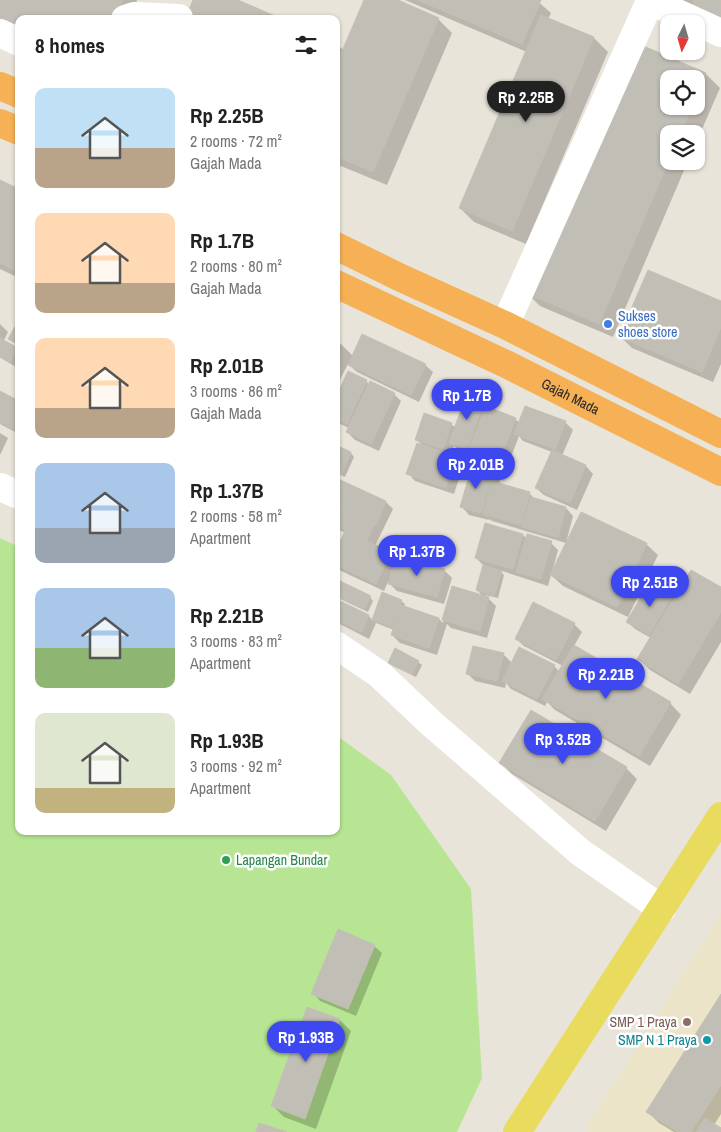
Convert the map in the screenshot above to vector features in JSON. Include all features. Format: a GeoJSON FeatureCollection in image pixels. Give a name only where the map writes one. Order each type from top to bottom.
{"type":"FeatureCollection","features":[{"type":"Feature","properties":{"kind":"highway"},"geometry":{"type":"LineString","coordinates":[[0,86],[15,92]]}},
{"type":"Feature","properties":{"kind":"highway"},"geometry":{"type":"LineString","coordinates":[[0,123],[15,130]]}},
{"type":"Feature","properties":{"kind":"highway"},"geometry":{"type":"LineString","coordinates":[[340,248],[505,325],[721,434]]}},
{"type":"Feature","properties":{"kind":"highway","name":"Gajah Mada"},"geometry":{"type":"LineString","coordinates":[[340,286],[506,364],[721,472]]}},
{"type":"Feature","properties":{"kind":"main road"},"geometry":{"type":"LineString","coordinates":[[517,1132],[721,816]]}},
{"type":"Feature","properties":{"kind":"street"},"geometry":{"type":"LineString","coordinates":[[505,325],[649,0],[721,33]]}},
{"type":"Feature","properties":{"kind":"street"},"geometry":{"type":"LineString","coordinates":[[146,15],[182,12]]}},
{"type":"Feature","properties":{"kind":"street"},"geometry":{"type":"LineString","coordinates":[[0,33],[15,40]]}},
{"type":"Feature","properties":{"kind":"street"},"geometry":{"type":"LineString","coordinates":[[0,487],[15,493]]}},
{"type":"Feature","properties":{"kind":"street"},"geometry":{"type":"LineString","coordinates":[[340,648],[379,674],[432,724],[580,852],[662,909]]}},
{"type":"Feature","properties":{"kind":"shaded area","name":"SMP 1 Praya"},"geometry":{"type":"Polygon","coordinates":[[[721,913],[721,1132],[589,1132],[585,1130],[721,913]]]}},
{"type":"Feature","properties":{"kind":"green space","name":"Lapangan Bundar"},"geometry":{"type":"Polygon","coordinates":[[[0,538],[15,545],[15,835],[340,835],[340,738],[391,775],[471,889],[482,1078],[457,1132],[0,1132],[0,538]]]}},
{"type":"Feature","properties":{"kind":"building"},"geometry":{"type":"Polygon","coordinates":[[[0,0],[122,0],[116,15],[15,15],[15,36],[0,29],[0,0]]]}},
{"type":"Feature","properties":{"kind":"building"},"geometry":{"type":"Polygon","coordinates":[[[193,0],[238,0],[273,15],[187,15],[193,0]]]}},
{"type":"Feature","properties":{"kind":"building"},"geometry":{"type":"Polygon","coordinates":[[[364,0],[398,0],[439,18],[373,172],[340,158],[340,56],[364,0]]]}},
{"type":"Feature","properties":{"kind":"building"},"geometry":{"type":"Polygon","coordinates":[[[418,0],[541,0],[522,44],[418,0]]]}},
{"type":"Feature","properties":{"kind":"building"},"geometry":{"type":"Polygon","coordinates":[[[695,0],[721,0],[721,26],[705,18],[705,15],[698,15],[689,11],[695,0]]]}},
{"type":"Feature","properties":{"kind":"building"},"geometry":{"type":"Polygon","coordinates":[[[541,15],[594,37],[512,231],[459,208],[541,15]]]}},
{"type":"Feature","properties":{"kind":"building"},"geometry":{"type":"Polygon","coordinates":[[[632,41],[660,53],[660,60],[676,60],[699,70],[660,70],[660,115],[688,115],[684,125],[660,125],[660,170],[665,170],[599,324],[524,292],[632,41]]]}},
{"type":"Feature","properties":{"kind":"building"},"geometry":{"type":"Polygon","coordinates":[[[0,180],[15,187],[15,270],[0,263],[0,180]]]}},
{"type":"Feature","properties":{"kind":"building"},"geometry":{"type":"Polygon","coordinates":[[[648,270],[721,301],[721,327],[702,372],[619,337],[648,270]]]}},
{"type":"Feature","properties":{"kind":"building"},"geometry":{"type":"Polygon","coordinates":[[[15,327],[15,343],[8,339],[15,327]]]}},
{"type":"Feature","properties":{"kind":"building"},"geometry":{"type":"Polygon","coordinates":[[[362,334],[426,364],[411,395],[348,365],[362,334]]]}},
{"type":"Feature","properties":{"kind":"building"},"geometry":{"type":"Polygon","coordinates":[[[0,338],[15,346],[15,354],[10,363],[0,357],[0,338]]]}},
{"type":"Feature","properties":{"kind":"building"},"geometry":{"type":"Polygon","coordinates":[[[348,371],[367,380],[347,424],[340,421],[340,388],[348,371]]]}},
{"type":"Feature","properties":{"kind":"building"},"geometry":{"type":"Polygon","coordinates":[[[370,381],[395,393],[371,444],[346,432],[370,381]]]}},
{"type":"Feature","properties":{"kind":"building"},"geometry":{"type":"Polygon","coordinates":[[[0,391],[15,399],[15,430],[0,422],[0,391]]]}},
{"type":"Feature","properties":{"kind":"building"},"geometry":{"type":"Polygon","coordinates":[[[467,393],[485,399],[467,449],[449,443],[467,393]]]}},
{"type":"Feature","properties":{"kind":"building"},"geometry":{"type":"Polygon","coordinates":[[[486,406],[516,418],[497,466],[467,454],[486,406]]]}},
{"type":"Feature","properties":{"kind":"building"},"geometry":{"type":"Polygon","coordinates":[[[525,406],[566,421],[555,449],[514,434],[525,406]]]}},
{"type":"Feature","properties":{"kind":"building"},"geometry":{"type":"Polygon","coordinates":[[[424,413],[452,423],[443,449],[415,440],[424,413]]]}},
{"type":"Feature","properties":{"kind":"building"},"geometry":{"type":"Polygon","coordinates":[[[417,443],[457,457],[446,488],[406,474],[417,443]]]}},
{"type":"Feature","properties":{"kind":"building"},"geometry":{"type":"Polygon","coordinates":[[[340,447],[351,452],[340,474],[340,447]]]}},
{"type":"Feature","properties":{"kind":"building"},"geometry":{"type":"Polygon","coordinates":[[[552,450],[586,465],[570,503],[535,488],[552,450]]]}},
{"type":"Feature","properties":{"kind":"building"},"geometry":{"type":"Polygon","coordinates":[[[472,466],[493,472],[481,513],[460,507],[472,466]]]}},
{"type":"Feature","properties":{"kind":"building"},"geometry":{"type":"Polygon","coordinates":[[[340,480],[386,501],[376,525],[340,508],[340,480]]]}},
{"type":"Feature","properties":{"kind":"building"},"geometry":{"type":"Polygon","coordinates":[[[492,481],[530,492],[521,525],[483,514],[492,481]]]}},
{"type":"Feature","properties":{"kind":"building"},"geometry":{"type":"Polygon","coordinates":[[[531,497],[566,507],[558,537],[522,527],[531,497]]]}},
{"type":"Feature","properties":{"kind":"building"},"geometry":{"type":"Polygon","coordinates":[[[340,509],[374,525],[367,540],[340,528],[340,509]]]}},
{"type":"Feature","properties":{"kind":"building"},"geometry":{"type":"Polygon","coordinates":[[[581,512],[647,543],[617,607],[550,575],[581,512]]]}},
{"type":"Feature","properties":{"kind":"building"},"geometry":{"type":"Polygon","coordinates":[[[485,523],[523,534],[513,569],[475,558],[485,523]]]}},
{"type":"Feature","properties":{"kind":"building"},"geometry":{"type":"Polygon","coordinates":[[[345,531],[391,552],[376,584],[340,567],[340,542],[345,531]]]}},
{"type":"Feature","properties":{"kind":"building"},"geometry":{"type":"Polygon","coordinates":[[[527,534],[552,541],[541,579],[516,572],[527,534]]]}},
{"type":"Feature","properties":{"kind":"building"},"geometry":{"type":"Polygon","coordinates":[[[396,556],[445,569],[437,597],[388,584],[396,556]]]}},
{"type":"Feature","properties":{"kind":"building"},"geometry":{"type":"Polygon","coordinates":[[[483,565],[502,571],[494,596],[476,590],[483,565]]]}},
{"type":"Feature","properties":{"kind":"building"},"geometry":{"type":"Polygon","coordinates":[[[691,570],[721,587],[721,612],[678,684],[637,659],[691,570]]]}},
{"type":"Feature","properties":{"kind":"building"},"geometry":{"type":"Polygon","coordinates":[[[340,581],[371,596],[364,609],[340,598],[340,581]]]}},
{"type":"Feature","properties":{"kind":"building"},"geometry":{"type":"Polygon","coordinates":[[[651,581],[673,594],[649,635],[626,622],[651,581]]]}},
{"type":"Feature","properties":{"kind":"building"},"geometry":{"type":"Polygon","coordinates":[[[452,586],[489,597],[480,631],[442,620],[452,586]]]}},
{"type":"Feature","properties":{"kind":"building"},"geometry":{"type":"Polygon","coordinates":[[[382,592],[402,600],[392,627],[372,620],[382,592]]]}},
{"type":"Feature","properties":{"kind":"building"},"geometry":{"type":"Polygon","coordinates":[[[340,601],[369,615],[362,632],[340,622],[340,601]]]}},
{"type":"Feature","properties":{"kind":"building"},"geometry":{"type":"Polygon","coordinates":[[[533,602],[575,623],[556,660],[515,639],[533,602]]]}},
{"type":"Feature","properties":{"kind":"building"},"geometry":{"type":"Polygon","coordinates":[[[401,605],[439,618],[429,648],[391,635],[401,605]]]}},
{"type":"Feature","properties":{"kind":"building"},"geometry":{"type":"Polygon","coordinates":[[[574,645],[671,702],[639,756],[542,699],[574,645]]]}},
{"type":"Feature","properties":{"kind":"building"},"geometry":{"type":"Polygon","coordinates":[[[473,646],[504,653],[497,681],[466,674],[473,646]]]}},
{"type":"Feature","properties":{"kind":"building"},"geometry":{"type":"Polygon","coordinates":[[[519,647],[555,665],[537,699],[502,681],[519,647]]]}},
{"type":"Feature","properties":{"kind":"building"},"geometry":{"type":"Polygon","coordinates":[[[395,648],[419,661],[412,674],[388,663],[395,648]]]}},
{"type":"Feature","properties":{"kind":"building"},"geometry":{"type":"Polygon","coordinates":[[[531,710],[627,767],[595,821],[499,763],[531,710]]]}},
{"type":"Feature","properties":{"kind":"building"},"geometry":{"type":"Polygon","coordinates":[[[338,929],[375,945],[348,1009],[311,994],[338,929]]]}},
{"type":"Feature","properties":{"kind":"building","name":"SMP N 1 Praya"},"geometry":{"type":"Polygon","coordinates":[[[721,994],[721,1085],[691,1132],[678,1132],[646,1112],[721,994]]]}},
{"type":"Feature","properties":{"kind":"building"},"geometry":{"type":"Polygon","coordinates":[[[307,1007],[340,1019],[305,1119],[271,1106],[307,1007]]]}},
{"type":"Feature","properties":{"kind":"building"},"geometry":{"type":"Polygon","coordinates":[[[705,1118],[721,1128],[721,1132],[696,1132],[705,1118]]]}},
{"type":"Feature","properties":{"kind":"building"},"geometry":{"type":"Polygon","coordinates":[[[259,1123],[287,1132],[256,1132],[259,1123]]]}},
{"type":"Feature","properties":{"kind":"place","name":"Sukses shoes store"},"geometry":{"type":"Point","coordinates":[608,324]}},
{"type":"Feature","properties":{"kind":"place","name":"Lapangan Bundar"},"geometry":{"type":"Point","coordinates":[226,860]}},
{"type":"Feature","properties":{"kind":"place","name":"SMP 1 Praya"},"geometry":{"type":"Point","coordinates":[687,1022]}},
{"type":"Feature","properties":{"kind":"place","name":"SMP N 1 Praya"},"geometry":{"type":"Point","coordinates":[707,1040]}}]}
